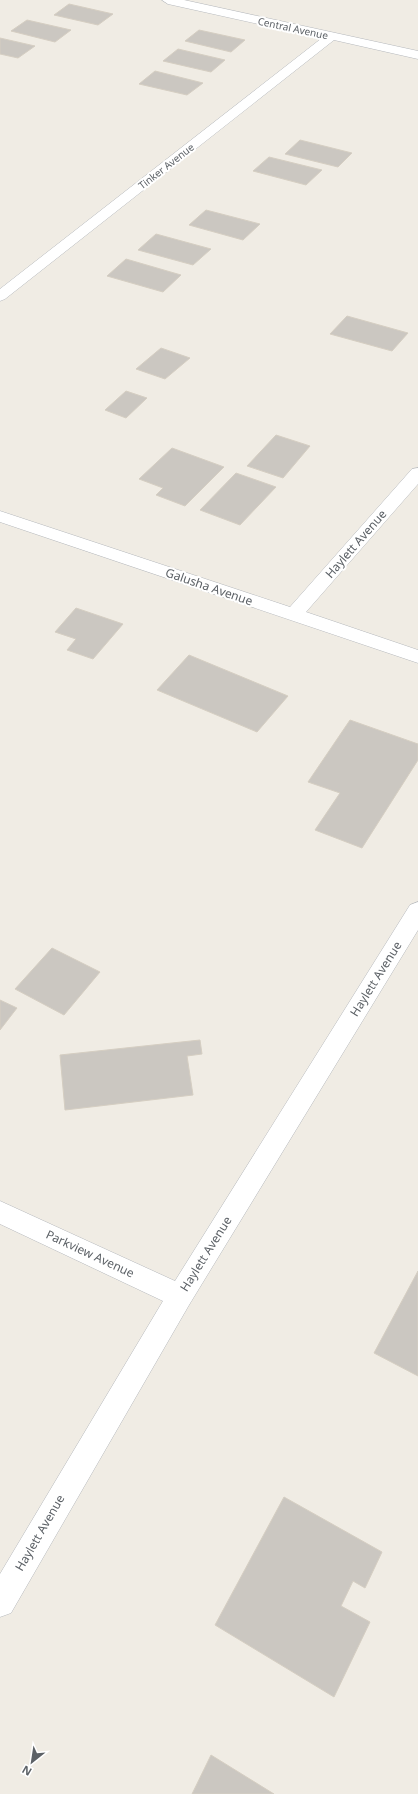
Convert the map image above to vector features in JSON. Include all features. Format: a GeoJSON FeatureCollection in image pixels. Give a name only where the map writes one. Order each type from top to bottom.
{"type":"FeatureCollection","features":[{"type":"Feature","properties":{"kind":"street","name":"Central Avenue"},"geometry":{"type":"LineString","coordinates":[[168,0],[418,55]]}},
{"type":"Feature","properties":{"kind":"street","name":"Tinker Avenue"},"geometry":{"type":"LineString","coordinates":[[0,296],[332,36]]}},
{"type":"Feature","properties":{"kind":"street","name":"Haylett Avenue"},"geometry":{"type":"LineString","coordinates":[[293,615],[418,472]]}},
{"type":"Feature","properties":{"kind":"street","name":"Galusha Avenue"},"geometry":{"type":"LineString","coordinates":[[0,516],[418,657]]}},
{"type":"Feature","properties":{"kind":"street","name":"Haylett Avenue"},"geometry":{"type":"LineString","coordinates":[[0,1602],[180,1296],[418,911]]}},
{"type":"Feature","properties":{"kind":"street","name":"Parkview Avenue"},"geometry":{"type":"LineString","coordinates":[[0,1212],[180,1296]]}},
{"type":"Feature","properties":{"kind":"building"},"geometry":{"type":"Polygon","coordinates":[[[69,4],[113,14],[98,25],[54,15],[69,4]]]}},
{"type":"Feature","properties":{"kind":"building"},"geometry":{"type":"Polygon","coordinates":[[[27,20],[71,30],[55,42],[11,31],[27,20]]]}},
{"type":"Feature","properties":{"kind":"building"},"geometry":{"type":"Polygon","coordinates":[[[199,30],[245,40],[231,52],[185,41],[199,30]]]}},
{"type":"Feature","properties":{"kind":"building"},"geometry":{"type":"Polygon","coordinates":[[[0,38],[35,46],[18,58],[0,54],[0,38]]]}},
{"type":"Feature","properties":{"kind":"building"},"geometry":{"type":"Polygon","coordinates":[[[178,49],[225,60],[211,72],[163,61],[178,49]]]}},
{"type":"Feature","properties":{"kind":"building"},"geometry":{"type":"Polygon","coordinates":[[[155,71],[203,83],[187,95],[139,84],[155,71]]]}},
{"type":"Feature","properties":{"kind":"building"},"geometry":{"type":"Polygon","coordinates":[[[300,140],[352,153],[338,167],[285,154],[300,140]]]}},
{"type":"Feature","properties":{"kind":"building"},"geometry":{"type":"Polygon","coordinates":[[[269,157],[322,170],[306,185],[253,171],[269,157]]]}},
{"type":"Feature","properties":{"kind":"building"},"geometry":{"type":"Polygon","coordinates":[[[206,210],[260,224],[243,240],[189,225],[206,210]]]}},
{"type":"Feature","properties":{"kind":"building"},"geometry":{"type":"Polygon","coordinates":[[[156,234],[211,249],[193,265],[138,250],[156,234]]]}},
{"type":"Feature","properties":{"kind":"building"},"geometry":{"type":"Polygon","coordinates":[[[126,259],[181,275],[163,292],[107,276],[126,259]]]}},
{"type":"Feature","properties":{"kind":"building"},"geometry":{"type":"Polygon","coordinates":[[[347,316],[408,333],[392,351],[330,334],[347,316]]]}},
{"type":"Feature","properties":{"kind":"building"},"geometry":{"type":"Polygon","coordinates":[[[161,348],[190,358],[165,379],[136,369],[161,348]]]}},
{"type":"Feature","properties":{"kind":"building"},"geometry":{"type":"Polygon","coordinates":[[[126,391],[147,398],[126,418],[105,410],[126,391]]]}},
{"type":"Feature","properties":{"kind":"building"},"geometry":{"type":"Polygon","coordinates":[[[276,435],[310,446],[283,478],[247,466],[276,435]]]}},
{"type":"Feature","properties":{"kind":"building"},"geometry":{"type":"Polygon","coordinates":[[[172,448],[224,467],[185,506],[156,495],[163,488],[139,479],[172,448]]]}},
{"type":"Feature","properties":{"kind":"building"},"geometry":{"type":"Polygon","coordinates":[[[236,473],[276,487],[240,525],[200,510],[236,473]]]}},
{"type":"Feature","properties":{"kind":"building"},"geometry":{"type":"Polygon","coordinates":[[[76,608],[123,624],[93,659],[67,650],[76,639],[55,632],[76,608]]]}},
{"type":"Feature","properties":{"kind":"building"},"geometry":{"type":"Polygon","coordinates":[[[189,655],[288,696],[257,732],[157,690],[189,655]]]}},
{"type":"Feature","properties":{"kind":"building"},"geometry":{"type":"Polygon","coordinates":[[[350,720],[418,744],[418,760],[362,848],[315,830],[340,793],[308,782],[350,720]]]}},
{"type":"Feature","properties":{"kind":"building"},"geometry":{"type":"Polygon","coordinates":[[[52,948],[100,972],[64,1015],[15,989],[52,948]]]}},
{"type":"Feature","properties":{"kind":"building"},"geometry":{"type":"Polygon","coordinates":[[[0,1000],[17,1008],[0,1030],[0,1000]]]}},
{"type":"Feature","properties":{"kind":"building"},"geometry":{"type":"Polygon","coordinates":[[[200,1040],[202,1054],[187,1056],[193,1095],[65,1110],[60,1055],[200,1040]]]}},
{"type":"Feature","properties":{"kind":"building"},"geometry":{"type":"Polygon","coordinates":[[[418,1271],[418,1376],[374,1353],[418,1271]]]}},
{"type":"Feature","properties":{"kind":"building"},"geometry":{"type":"Polygon","coordinates":[[[284,1497],[382,1552],[365,1588],[353,1581],[341,1606],[370,1622],[334,1697],[215,1625],[284,1497]]]}},
{"type":"Feature","properties":{"kind":"building"},"geometry":{"type":"Polygon","coordinates":[[[211,1755],[274,1794],[192,1794],[211,1755]]]}}]}
